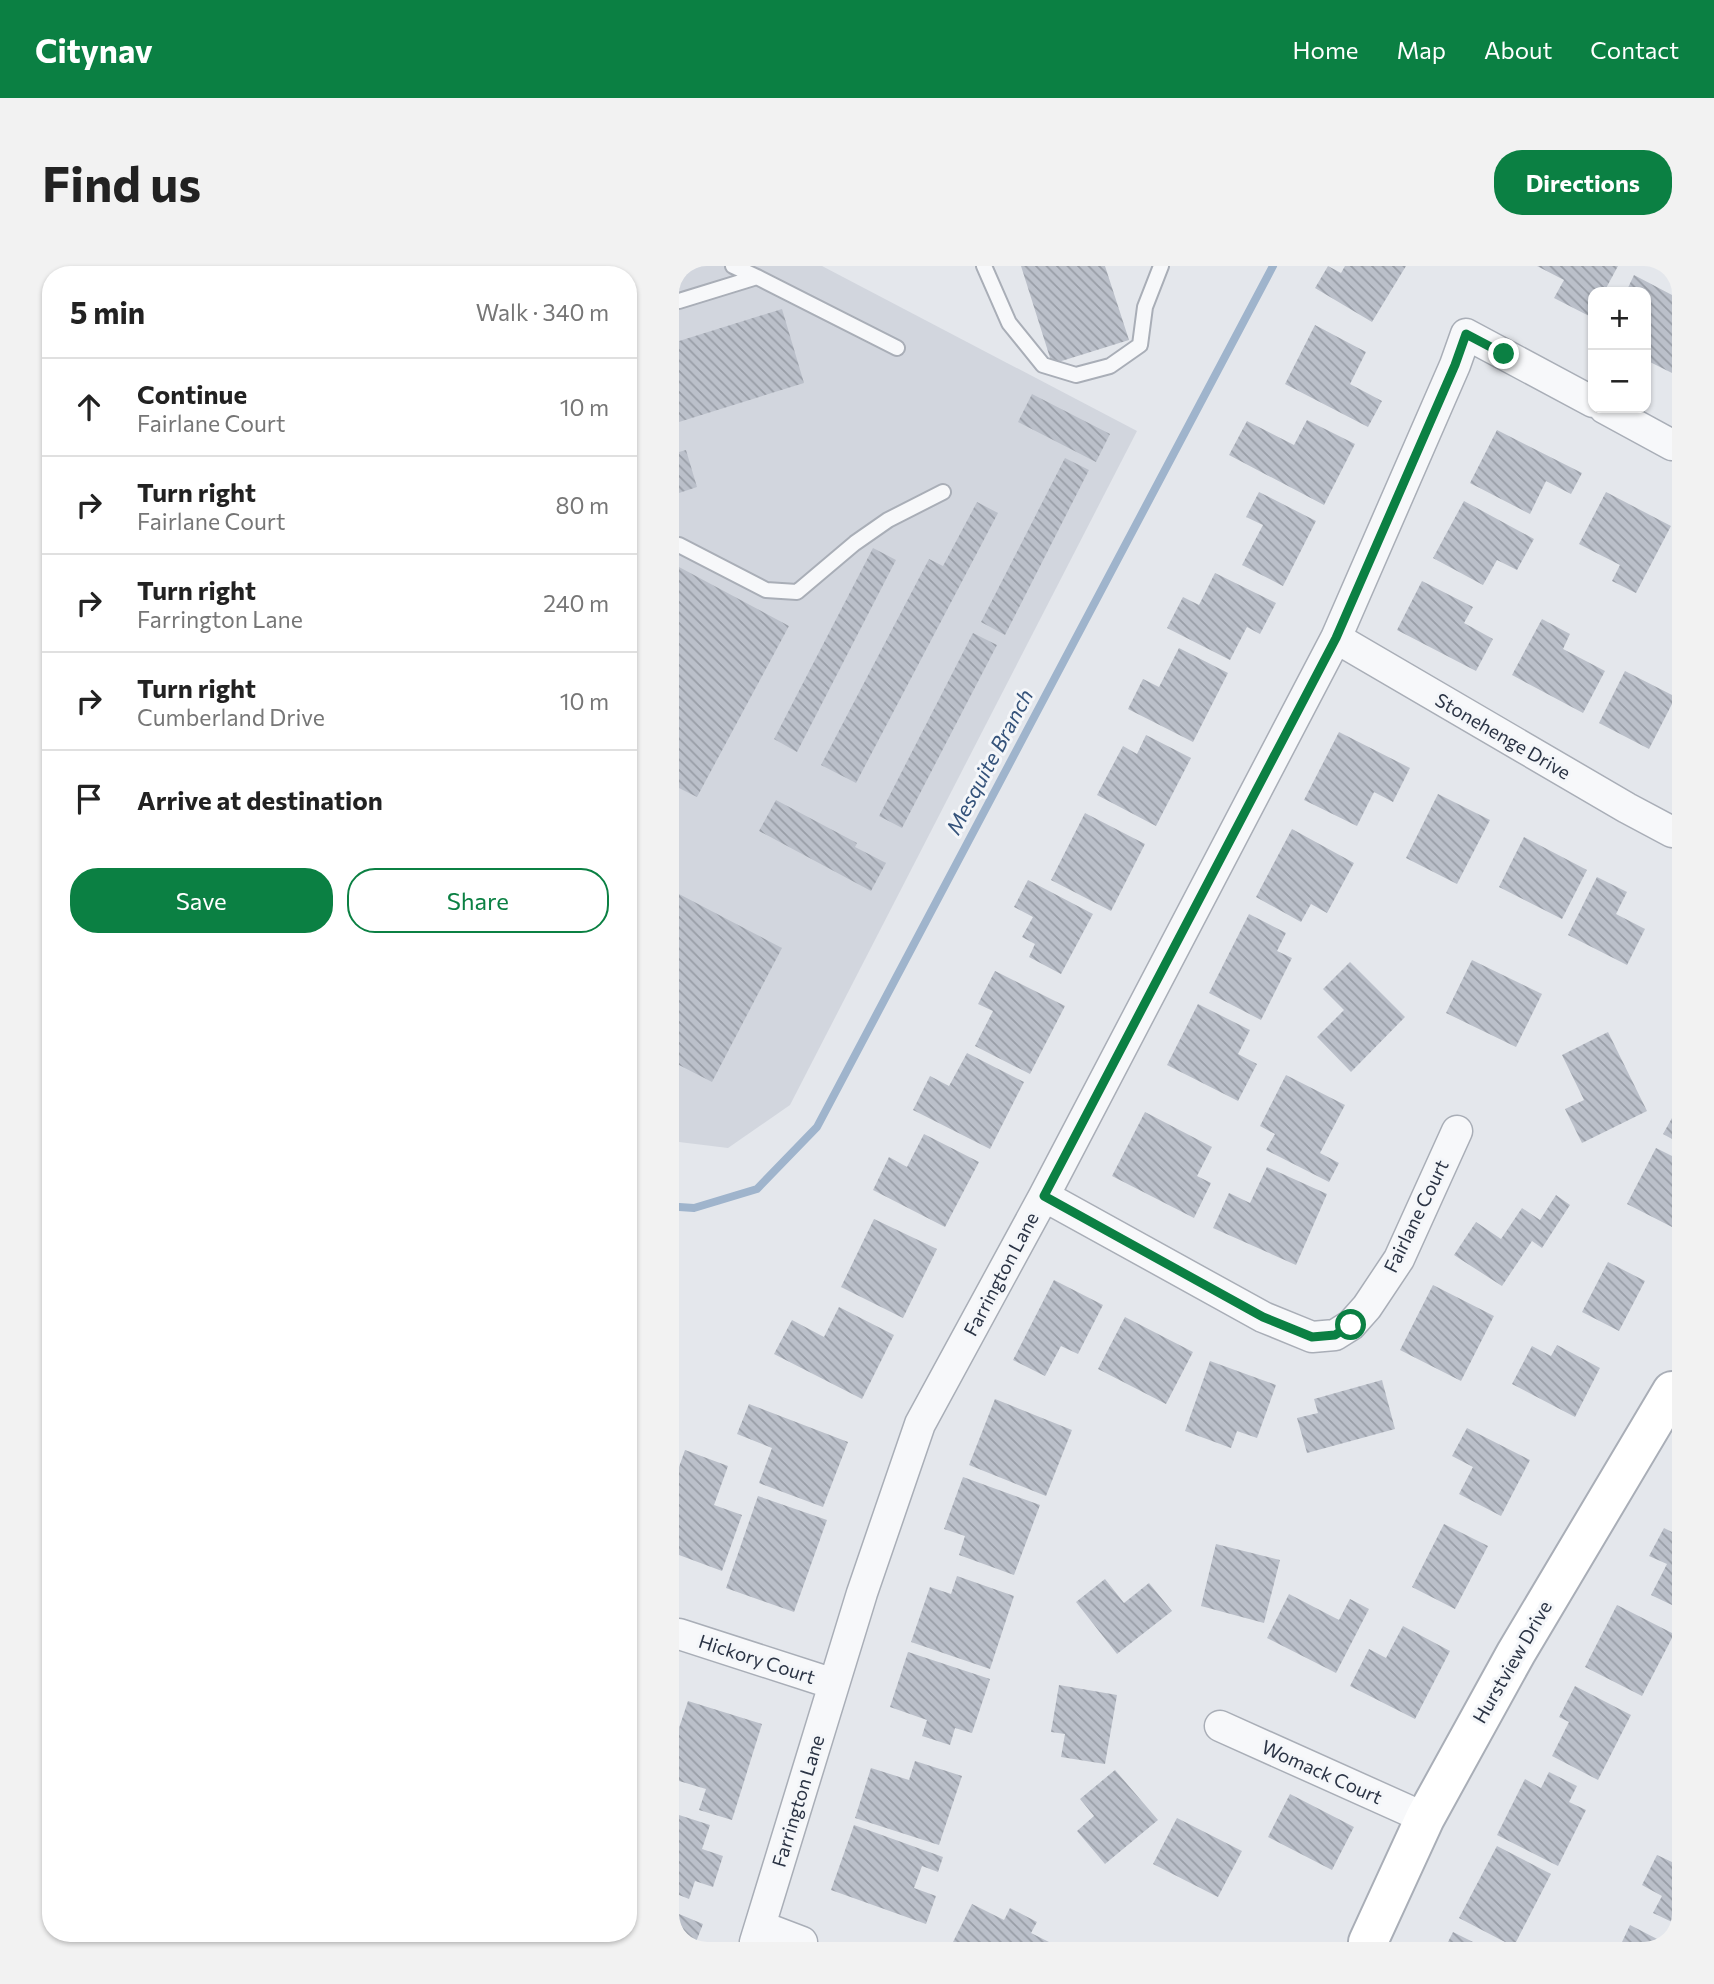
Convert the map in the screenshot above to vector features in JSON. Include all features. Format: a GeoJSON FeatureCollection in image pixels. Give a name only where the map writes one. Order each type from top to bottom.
{"type":"FeatureCollection","features":[{"type":"Feature","properties":{"kind":"street","name":"Farrington Lane"},"geometry":{"type":"LineString","coordinates":[[758,1934],[862,1593],[920,1424],[1044,1196],[1336,638],[1466,334],[1588,399]]}},
{"type":"Feature","properties":{"kind":"street"},"geometry":{"type":"LineString","coordinates":[[1613,413],[1672,445]]}},
{"type":"Feature","properties":{"kind":"street","name":"Stonehenge Drive"},"geometry":{"type":"LineString","coordinates":[[1336,638],[1672,832]]}},
{"type":"Feature","properties":{"kind":"street","name":"Fairlane Court"},"geometry":{"type":"LineString","coordinates":[[1044,1196],[1263,1317],[1312,1337],[1335,1335],[1351,1325],[1367,1307],[1399,1259],[1457,1131]]}},
{"type":"Feature","properties":{"kind":"street","name":"Hurstview Drive"},"geometry":{"type":"LineString","coordinates":[[1368,1942],[1425,1818],[1516,1653],[1672,1391]]}},
{"type":"Feature","properties":{"kind":"street","name":"Hickory Court"},"geometry":{"type":"LineString","coordinates":[[679,1634],[834,1684]]}},
{"type":"Feature","properties":{"kind":"street","name":"Womack Court"},"geometry":{"type":"LineString","coordinates":[[1220,1726],[1425,1818]]}},
{"type":"Feature","properties":{"kind":"street"},"geometry":{"type":"LineString","coordinates":[[758,1934],[802,1942]]}},
{"type":"Feature","properties":{"kind":"lane"},"geometry":{"type":"LineString","coordinates":[[733,266],[897,348]]}},
{"type":"Feature","properties":{"kind":"lane"},"geometry":{"type":"LineString","coordinates":[[984,266],[1009,323],[1043,365],[1076,375],[1110,366],[1140,345],[1145,307],[1161,266]]}},
{"type":"Feature","properties":{"kind":"lane"},"geometry":{"type":"LineString","coordinates":[[679,301],[757,277]]}},
{"type":"Feature","properties":{"kind":"lane"},"geometry":{"type":"LineString","coordinates":[[679,545],[766,590],[797,592],[855,543],[888,520],[943,492]]}},
{"type":"Feature","properties":{"kind":"shaded area"},"geometry":{"type":"Polygon","coordinates":[[[679,266],[822,266],[1137,431],[790,1105],[728,1148],[679,1142],[679,266]]]}},
{"type":"Feature","properties":{"kind":"building"},"geometry":{"type":"Polygon","coordinates":[[[1021,266],[1105,266],[1129,340],[1052,364],[1021,266]]]}},
{"type":"Feature","properties":{"kind":"building"},"geometry":{"type":"Polygon","coordinates":[[[1328,266],[1341,273],[1345,266],[1406,266],[1372,322],[1315,288],[1328,266]]]}},
{"type":"Feature","properties":{"kind":"building"},"geometry":{"type":"Polygon","coordinates":[[[1537,266],[1618,266],[1607,287],[1588,287],[1588,315],[1554,298],[1564,280],[1537,266]]]}},
{"type":"Feature","properties":{"kind":"building"},"geometry":{"type":"Polygon","coordinates":[[[1634,275],[1672,295],[1672,373],[1651,362],[1651,287],[1628,287],[1634,275]]]}},
{"type":"Feature","properties":{"kind":"building"},"geometry":{"type":"Polygon","coordinates":[[[782,309],[804,383],[679,422],[679,341],[782,309]]]}},
{"type":"Feature","properties":{"kind":"building"},"geometry":{"type":"Polygon","coordinates":[[[1315,325],[1366,352],[1350,384],[1382,401],[1368,427],[1285,384],[1315,325]]]}},
{"type":"Feature","properties":{"kind":"building"},"geometry":{"type":"Polygon","coordinates":[[[1032,394],[1110,434],[1096,462],[1018,422],[1032,394]]]}},
{"type":"Feature","properties":{"kind":"building"},"geometry":{"type":"Polygon","coordinates":[[[1307,420],[1355,444],[1324,505],[1229,455],[1247,421],[1294,445],[1307,420]]]}},
{"type":"Feature","properties":{"kind":"building"},"geometry":{"type":"Polygon","coordinates":[[[1497,430],[1582,473],[1571,494],[1546,481],[1530,514],[1470,483],[1497,430]]]}},
{"type":"Feature","properties":{"kind":"building"},"geometry":{"type":"Polygon","coordinates":[[[686,450],[697,487],[679,493],[679,452],[686,450]]]}},
{"type":"Feature","properties":{"kind":"building"},"geometry":{"type":"Polygon","coordinates":[[[1065,458],[1089,470],[1005,635],[981,622],[1065,458]]]}},
{"type":"Feature","properties":{"kind":"building"},"geometry":{"type":"Polygon","coordinates":[[[1259,492],[1316,521],[1283,586],[1242,565],[1263,525],[1246,517],[1259,492]]]}},
{"type":"Feature","properties":{"kind":"building"},"geometry":{"type":"Polygon","coordinates":[[[1606,492],[1671,526],[1636,593],[1612,581],[1620,565],[1579,544],[1606,492]]]}},
{"type":"Feature","properties":{"kind":"building"},"geometry":{"type":"Polygon","coordinates":[[[1464,501],[1534,539],[1517,570],[1497,560],[1483,585],[1433,558],[1464,501]]]}},
{"type":"Feature","properties":{"kind":"building"},"geometry":{"type":"Polygon","coordinates":[[[977,502],[998,513],[856,783],[821,765],[929,559],[943,566],[977,502]]]}},
{"type":"Feature","properties":{"kind":"building"},"geometry":{"type":"Polygon","coordinates":[[[873,548],[896,560],[797,752],[774,739],[873,548]]]}},
{"type":"Feature","properties":{"kind":"building"},"geometry":{"type":"Polygon","coordinates":[[[679,567],[789,626],[697,797],[679,788],[679,567]]]}},
{"type":"Feature","properties":{"kind":"building"},"geometry":{"type":"Polygon","coordinates":[[[1215,573],[1276,603],[1260,634],[1247,627],[1230,660],[1167,628],[1183,597],[1199,605],[1215,573]]]}},
{"type":"Feature","properties":{"kind":"building"},"geometry":{"type":"Polygon","coordinates":[[[1422,581],[1473,607],[1464,623],[1493,639],[1476,671],[1397,630],[1422,581]]]}},
{"type":"Feature","properties":{"kind":"building"},"geometry":{"type":"Polygon","coordinates":[[[1542,619],[1570,634],[1563,649],[1605,671],[1583,713],[1512,675],[1542,619]]]}},
{"type":"Feature","properties":{"kind":"building"},"geometry":{"type":"Polygon","coordinates":[[[973,633],[997,645],[902,828],[879,816],[973,633]]]}},
{"type":"Feature","properties":{"kind":"building"},"geometry":{"type":"Polygon","coordinates":[[[1179,648],[1228,673],[1193,742],[1128,709],[1143,679],[1159,687],[1179,648]]]}},
{"type":"Feature","properties":{"kind":"building"},"geometry":{"type":"Polygon","coordinates":[[[1625,671],[1672,695],[1672,704],[1649,749],[1599,723],[1625,671]]]}},
{"type":"Feature","properties":{"kind":"building"},"geometry":{"type":"Polygon","coordinates":[[[1339,732],[1410,768],[1393,802],[1374,792],[1357,826],[1304,800],[1339,732]]]}},
{"type":"Feature","properties":{"kind":"building"},"geometry":{"type":"Polygon","coordinates":[[[1146,735],[1191,758],[1156,826],[1097,795],[1123,746],[1137,754],[1146,735]]]}},
{"type":"Feature","properties":{"kind":"building"},"geometry":{"type":"Polygon","coordinates":[[[1438,794],[1490,820],[1457,884],[1406,858],[1438,794]]]}},
{"type":"Feature","properties":{"kind":"building"},"geometry":{"type":"Polygon","coordinates":[[[776,800],[857,843],[855,847],[886,863],[871,891],[759,831],[776,800]]]}},
{"type":"Feature","properties":{"kind":"building"},"geometry":{"type":"Polygon","coordinates":[[[1085,813],[1145,844],[1111,911],[1051,880],[1085,813]]]}},
{"type":"Feature","properties":{"kind":"building"},"geometry":{"type":"Polygon","coordinates":[[[1292,829],[1354,863],[1327,913],[1311,904],[1301,922],[1256,897],[1292,829]]]}},
{"type":"Feature","properties":{"kind":"building"},"geometry":{"type":"Polygon","coordinates":[[[1524,837],[1587,870],[1562,919],[1499,887],[1524,837]]]}},
{"type":"Feature","properties":{"kind":"building"},"geometry":{"type":"Polygon","coordinates":[[[1597,877],[1627,892],[1616,914],[1645,929],[1627,965],[1568,935],[1597,877]]]}},
{"type":"Feature","properties":{"kind":"building"},"geometry":{"type":"Polygon","coordinates":[[[1028,880],[1093,914],[1061,974],[1029,957],[1035,944],[1022,937],[1033,917],[1014,907],[1028,880]]]}},
{"type":"Feature","properties":{"kind":"building"},"geometry":{"type":"Polygon","coordinates":[[[679,894],[782,948],[712,1082],[679,1065],[679,894]]]}},
{"type":"Feature","properties":{"kind":"building"},"geometry":{"type":"Polygon","coordinates":[[[1249,914],[1286,933],[1277,951],[1292,958],[1261,1020],[1209,993],[1249,914]]]}},
{"type":"Feature","properties":{"kind":"building"},"geometry":{"type":"Polygon","coordinates":[[[1472,960],[1542,994],[1516,1047],[1446,1013],[1472,960]]]}},
{"type":"Feature","properties":{"kind":"building"},"geometry":{"type":"Polygon","coordinates":[[[1350,962],[1405,1017],[1351,1072],[1317,1037],[1344,1010],[1323,989],[1350,962]]]}},
{"type":"Feature","properties":{"kind":"building"},"geometry":{"type":"Polygon","coordinates":[[[995,971],[1065,1006],[1030,1074],[975,1046],[993,1011],[978,1004],[995,971]]]}},
{"type":"Feature","properties":{"kind":"building"},"geometry":{"type":"Polygon","coordinates":[[[1198,1004],[1250,1030],[1238,1054],[1257,1064],[1238,1101],[1167,1065],[1198,1004]]]}},
{"type":"Feature","properties":{"kind":"building"},"geometry":{"type":"Polygon","coordinates":[[[1608,1032],[1647,1111],[1582,1143],[1565,1109],[1584,1100],[1562,1055],[1608,1032]]]}},
{"type":"Feature","properties":{"kind":"building"},"geometry":{"type":"Polygon","coordinates":[[[967,1053],[1024,1082],[990,1149],[913,1110],[930,1076],[949,1086],[967,1053]]]}},
{"type":"Feature","properties":{"kind":"building"},"geometry":{"type":"Polygon","coordinates":[[[1286,1075],[1345,1105],[1320,1153],[1339,1163],[1329,1182],[1266,1150],[1275,1134],[1260,1126],[1286,1075]]]}},
{"type":"Feature","properties":{"kind":"building"},"geometry":{"type":"Polygon","coordinates":[[[1145,1112],[1212,1147],[1197,1176],[1211,1183],[1194,1218],[1112,1176],[1145,1112]]]}},
{"type":"Feature","properties":{"kind":"building"},"geometry":{"type":"Polygon","coordinates":[[[1672,1118],[1672,1139],[1663,1134],[1672,1118]]]}},
{"type":"Feature","properties":{"kind":"building"},"geometry":{"type":"Polygon","coordinates":[[[924,1134],[979,1162],[945,1227],[873,1190],[889,1157],[907,1167],[924,1134]]]}},
{"type":"Feature","properties":{"kind":"building"},"geometry":{"type":"Polygon","coordinates":[[[1656,1148],[1672,1156],[1672,1227],[1627,1204],[1656,1148]]]}},
{"type":"Feature","properties":{"kind":"building"},"geometry":{"type":"Polygon","coordinates":[[[1267,1167],[1327,1194],[1296,1265],[1213,1228],[1229,1193],[1250,1203],[1267,1167]]]}},
{"type":"Feature","properties":{"kind":"building"},"geometry":{"type":"Polygon","coordinates":[[[1556,1195],[1570,1205],[1542,1248],[1532,1241],[1502,1286],[1454,1255],[1476,1222],[1501,1239],[1522,1208],[1540,1220],[1556,1195]]]}},
{"type":"Feature","properties":{"kind":"building"},"geometry":{"type":"Polygon","coordinates":[[[874,1219],[937,1249],[903,1318],[841,1287],[874,1219]]]}},
{"type":"Feature","properties":{"kind":"building"},"geometry":{"type":"Polygon","coordinates":[[[1608,1262],[1645,1281],[1619,1331],[1582,1312],[1608,1262]]]}},
{"type":"Feature","properties":{"kind":"building"},"geometry":{"type":"Polygon","coordinates":[[[1054,1280],[1103,1305],[1078,1354],[1061,1346],[1045,1376],[1013,1360],[1054,1280]]]}},
{"type":"Feature","properties":{"kind":"building"},"geometry":{"type":"Polygon","coordinates":[[[1433,1285],[1494,1316],[1461,1381],[1400,1350],[1433,1285]]]}},
{"type":"Feature","properties":{"kind":"building"},"geometry":{"type":"Polygon","coordinates":[[[839,1307],[894,1335],[862,1399],[774,1354],[792,1320],[824,1337],[839,1307]]]}},
{"type":"Feature","properties":{"kind":"building"},"geometry":{"type":"Polygon","coordinates":[[[1125,1317],[1193,1352],[1166,1404],[1098,1369],[1125,1317]]]}},
{"type":"Feature","properties":{"kind":"building"},"geometry":{"type":"Polygon","coordinates":[[[1557,1345],[1600,1368],[1575,1417],[1512,1384],[1532,1346],[1551,1356],[1557,1345]]]}},
{"type":"Feature","properties":{"kind":"building"},"geometry":{"type":"Polygon","coordinates":[[[1210,1361],[1276,1385],[1257,1438],[1237,1431],[1231,1448],[1185,1431],[1210,1361]]]}},
{"type":"Feature","properties":{"kind":"building"},"geometry":{"type":"Polygon","coordinates":[[[1382,1380],[1395,1429],[1307,1453],[1297,1418],[1318,1413],[1314,1399],[1382,1380]]]}},
{"type":"Feature","properties":{"kind":"building"},"geometry":{"type":"Polygon","coordinates":[[[995,1399],[1072,1430],[1046,1496],[969,1465],[995,1399]]]}},
{"type":"Feature","properties":{"kind":"building"},"geometry":{"type":"Polygon","coordinates":[[[749,1404],[848,1442],[823,1507],[759,1483],[772,1448],[737,1434],[749,1404]]]}},
{"type":"Feature","properties":{"kind":"building"},"geometry":{"type":"Polygon","coordinates":[[[1467,1428],[1530,1460],[1501,1516],[1459,1494],[1473,1467],[1452,1456],[1467,1428]]]}},
{"type":"Feature","properties":{"kind":"building"},"geometry":{"type":"Polygon","coordinates":[[[685,1450],[728,1466],[714,1505],[742,1515],[722,1571],[679,1555],[679,1467],[685,1450]]]}},
{"type":"Feature","properties":{"kind":"building"},"geometry":{"type":"Polygon","coordinates":[[[963,1477],[1040,1505],[1014,1575],[959,1555],[965,1536],[944,1529],[963,1477]]]}},
{"type":"Feature","properties":{"kind":"building"},"geometry":{"type":"Polygon","coordinates":[[[758,1496],[827,1520],[794,1612],[726,1588],[758,1496]]]}},
{"type":"Feature","properties":{"kind":"building"},"geometry":{"type":"Polygon","coordinates":[[[1444,1524],[1488,1546],[1455,1609],[1412,1587],[1444,1524]]]}},
{"type":"Feature","properties":{"kind":"building"},"geometry":{"type":"Polygon","coordinates":[[[1664,1528],[1672,1532],[1672,1605],[1651,1595],[1667,1564],[1649,1556],[1664,1528]]]}},
{"type":"Feature","properties":{"kind":"building"},"geometry":{"type":"Polygon","coordinates":[[[1216,1544],[1280,1560],[1264,1623],[1201,1606],[1216,1544]]]}},
{"type":"Feature","properties":{"kind":"building"},"geometry":{"type":"Polygon","coordinates":[[[957,1576],[1014,1596],[990,1669],[911,1642],[930,1587],[951,1594],[957,1576]]]}},
{"type":"Feature","properties":{"kind":"building"},"geometry":{"type":"Polygon","coordinates":[[[1105,1579],[1124,1603],[1149,1583],[1172,1611],[1117,1654],[1076,1602],[1105,1579]]]}},
{"type":"Feature","properties":{"kind":"building"},"geometry":{"type":"Polygon","coordinates":[[[1289,1594],[1339,1620],[1350,1599],[1369,1609],[1336,1673],[1267,1638],[1289,1594]]]}},
{"type":"Feature","properties":{"kind":"building"},"geometry":{"type":"Polygon","coordinates":[[[1617,1605],[1672,1633],[1672,1638],[1642,1696],[1585,1667],[1617,1605]]]}},
{"type":"Feature","properties":{"kind":"building"},"geometry":{"type":"Polygon","coordinates":[[[1403,1626],[1450,1651],[1415,1719],[1350,1686],[1369,1649],[1386,1658],[1403,1626]]]}},
{"type":"Feature","properties":{"kind":"building"},"geometry":{"type":"Polygon","coordinates":[[[908,1652],[990,1679],[972,1733],[955,1728],[950,1745],[922,1736],[927,1720],[890,1707],[908,1652]]]}},
{"type":"Feature","properties":{"kind":"building"},"geometry":{"type":"Polygon","coordinates":[[[1059,1685],[1117,1695],[1105,1764],[1061,1757],[1065,1734],[1051,1732],[1059,1685]]]}},
{"type":"Feature","properties":{"kind":"building"},"geometry":{"type":"Polygon","coordinates":[[[1575,1686],[1631,1715],[1598,1780],[1552,1756],[1569,1722],[1559,1717],[1575,1686]]]}},
{"type":"Feature","properties":{"kind":"building"},"geometry":{"type":"Polygon","coordinates":[[[688,1701],[762,1724],[732,1820],[699,1810],[706,1789],[679,1781],[679,1728],[688,1701]]]}},
{"type":"Feature","properties":{"kind":"building"},"geometry":{"type":"Polygon","coordinates":[[[915,1761],[962,1776],[939,1845],[855,1818],[871,1768],[909,1780],[915,1761]]]}},
{"type":"Feature","properties":{"kind":"building"},"geometry":{"type":"Polygon","coordinates":[[[1115,1770],[1158,1820],[1105,1864],[1077,1831],[1094,1816],[1080,1799],[1115,1770]]]}},
{"type":"Feature","properties":{"kind":"building"},"geometry":{"type":"Polygon","coordinates":[[[1549,1772],[1577,1786],[1569,1802],[1586,1810],[1558,1866],[1497,1835],[1525,1779],[1541,1788],[1549,1772]]]}},
{"type":"Feature","properties":{"kind":"building"},"geometry":{"type":"Polygon","coordinates":[[[1290,1794],[1354,1827],[1332,1870],[1268,1837],[1290,1794]]]}},
{"type":"Feature","properties":{"kind":"building"},"geometry":{"type":"Polygon","coordinates":[[[679,1815],[710,1825],[702,1849],[723,1856],[713,1887],[695,1881],[689,1899],[679,1895],[679,1815]]]}},
{"type":"Feature","properties":{"kind":"building"},"geometry":{"type":"Polygon","coordinates":[[[1177,1818],[1242,1851],[1218,1897],[1153,1864],[1177,1818]]]}},
{"type":"Feature","properties":{"kind":"building"},"geometry":{"type":"Polygon","coordinates":[[[854,1825],[943,1857],[938,1872],[922,1866],[914,1888],[936,1896],[926,1924],[831,1890],[854,1825]]]}},
{"type":"Feature","properties":{"kind":"building"},"geometry":{"type":"Polygon","coordinates":[[[1497,1846],[1551,1874],[1516,1942],[1505,1942],[1459,1918],[1497,1846]]]}},
{"type":"Feature","properties":{"kind":"building"},"geometry":{"type":"Polygon","coordinates":[[[1657,1855],[1672,1862],[1672,1922],[1653,1913],[1662,1896],[1642,1885],[1657,1855]]]}},
{"type":"Feature","properties":{"kind":"building"},"geometry":{"type":"Polygon","coordinates":[[[972,1904],[1004,1920],[1010,1908],[1037,1922],[1031,1933],[1049,1942],[953,1942],[972,1904]]]}},
{"type":"Feature","properties":{"kind":"building"},"geometry":{"type":"Polygon","coordinates":[[[679,1914],[703,1924],[696,1942],[679,1942],[679,1914]]]}},
{"type":"Feature","properties":{"kind":"building"},"geometry":{"type":"Polygon","coordinates":[[[1630,1925],[1663,1942],[1622,1942],[1630,1925]]]}},
{"type":"Feature","properties":{"kind":"building"},"geometry":{"type":"Polygon","coordinates":[[[1453,1932],[1473,1942],[1448,1942],[1453,1932]]]}},
{"type":"Feature","properties":{"kind":"waterway","name":"Mesquite Branch"},"geometry":{"type":"LineString","coordinates":[[679,1207],[694,1208],[757,1189],[817,1127],[1273,266]]}},
{"type":"Feature","properties":{"kind":"route"},"geometry":{"type":"LineString","coordinates":[[1351,1325],[1335,1335],[1312,1337],[1263,1317],[1044,1196],[1336,638],[1466,334],[1504,354]]}}]}
